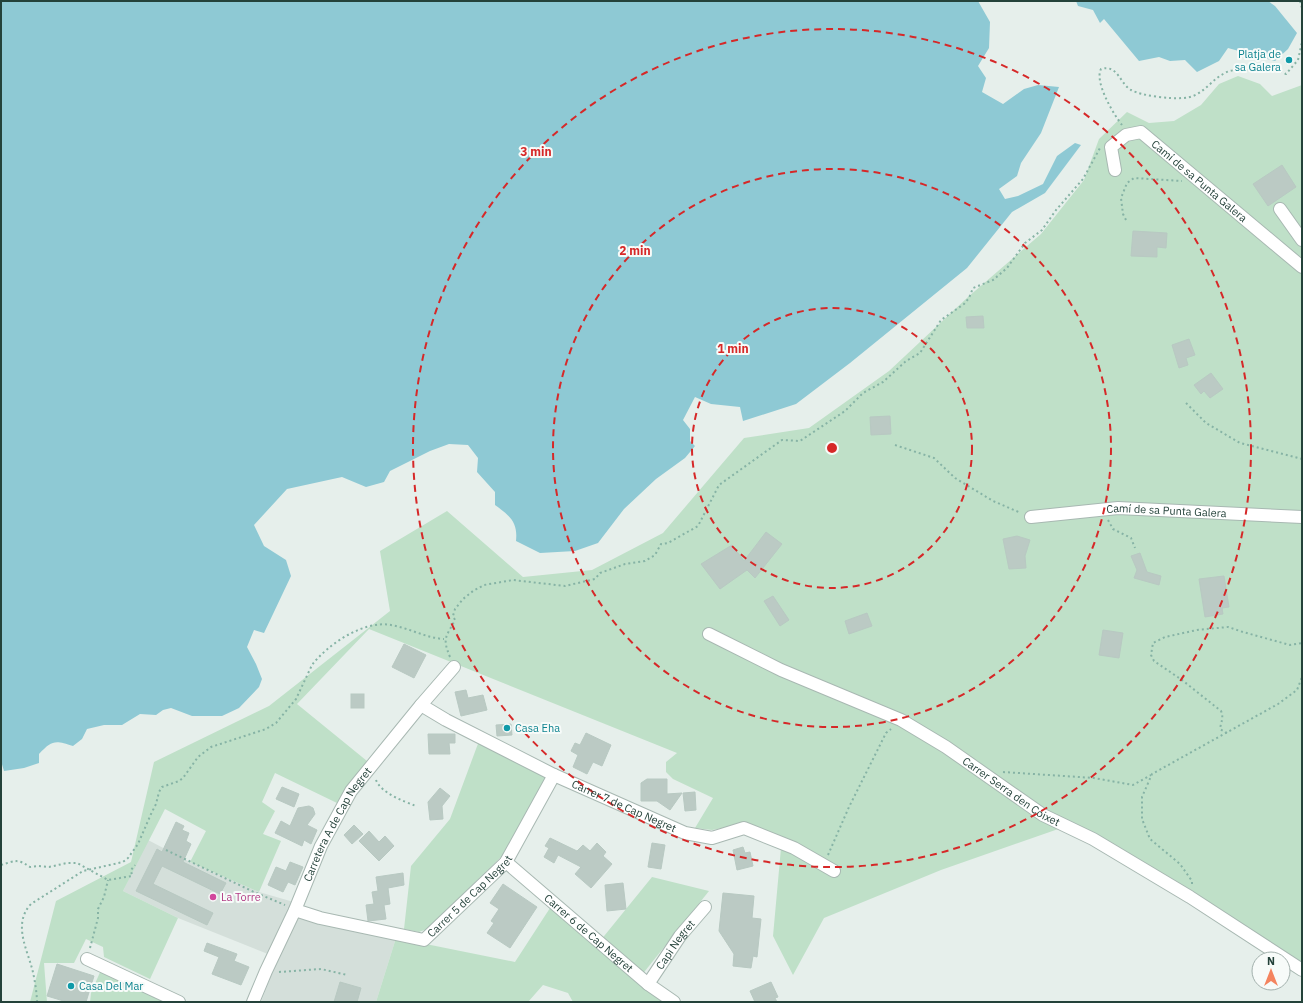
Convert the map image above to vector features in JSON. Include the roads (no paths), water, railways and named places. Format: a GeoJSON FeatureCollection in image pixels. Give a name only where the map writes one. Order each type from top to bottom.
{"type":"FeatureCollection","features":[{"type":"Feature","properties":{"kind":"street","name":"Camí de sa Punta Galera"},"geometry":{"type":"LineString","coordinates":[[1115,170],[1111,147],[1126,135],[1141,132],[1302,267]]}},
{"type":"Feature","properties":{"kind":"street"},"geometry":{"type":"LineString","coordinates":[[1280,209],[1302,240]]}},
{"type":"Feature","properties":{"kind":"street","name":"Camí de sa Punta Galera"},"geometry":{"type":"LineString","coordinates":[[1031,517],[1118,508],[1302,517]]}},
{"type":"Feature","properties":{"kind":"street","name":"Carrer Serra den Coixet"},"geometry":{"type":"LineString","coordinates":[[710,634],[781,670],[901,720],[946,747],[1043,814],[1093,839],[1190,897],[1302,970]]}},
{"type":"Feature","properties":{"kind":"street","name":"Carretera A de Cap Negret"},"geometry":{"type":"LineString","coordinates":[[253,1002],[295,910],[321,846],[351,791],[454,667]]}},
{"type":"Feature","properties":{"kind":"street","name":"Carrer 7 de Cap Negret"},"geometry":{"type":"LineString","coordinates":[[421,705],[446,720],[554,775],[685,833],[712,838],[744,828],[794,848],[834,871]]}},
{"type":"Feature","properties":{"kind":"street","name":"Carrer 5 de Cap Negret"},"geometry":{"type":"LineString","coordinates":[[295,910],[320,918],[424,940],[506,862],[554,775]]}},
{"type":"Feature","properties":{"kind":"street","name":"Carrer 6 de Cap Negret"},"geometry":{"type":"LineString","coordinates":[[506,862],[648,984],[674,1002]]}},
{"type":"Feature","properties":{"kind":"street","name":"Capi Negret"},"geometry":{"type":"LineString","coordinates":[[648,984],[680,936],[705,907]]}},
{"type":"Feature","properties":{"kind":"street"},"geometry":{"type":"LineString","coordinates":[[87,959],[179,1002]]}},
{"type":"Feature","properties":{"kind":"water"},"geometry":{"type":"Polygon","coordinates":[[[1,1],[978,1],[990,22],[989,48],[978,66],[986,78],[982,92],[1003,104],[1024,89],[1038,85],[1059,87],[1041,133],[1021,163],[1017,176],[999,189],[1005,199],[1018,196],[1043,184],[1057,156],[1075,143],[1081,145],[1045,193],[1012,212],[967,268],[850,363],[796,404],[743,421],[740,407],[711,404],[695,397],[683,420],[690,429],[690,441],[695,446],[685,458],[656,479],[624,509],[598,543],[575,551],[540,553],[516,541],[516,529],[512,520],[495,505],[495,492],[477,472],[478,458],[468,445],[449,444],[430,451],[390,471],[384,482],[366,487],[342,477],[287,489],[254,525],[264,546],[286,560],[291,576],[264,633],[254,630],[247,647],[262,679],[259,687],[239,708],[222,716],[192,716],[171,708],[163,710],[156,715],[140,714],[122,725],[104,725],[87,729],[82,739],[73,746],[54,742],[47,746],[39,754],[39,763],[24,768],[4,771],[1,761],[1,1]]]}},
{"type":"Feature","properties":{"kind":"water"},"geometry":{"type":"Polygon","coordinates":[[[1076,1],[1268,1],[1275,6],[1297,33],[1288,49],[1275,61],[1228,48],[1219,61],[1197,72],[1185,60],[1170,61],[1159,57],[1139,61],[1104,19],[1100,23],[1093,10],[1078,6],[1076,1]]]}},
{"type":"Feature","properties":{"kind":"place","name":"Platja de sa Galera"},"geometry":{"type":"Point","coordinates":[1289,60]}},
{"type":"Feature","properties":{"kind":"place","name":"Casa Eha"},"geometry":{"type":"Point","coordinates":[507,728]}},
{"type":"Feature","properties":{"kind":"place","name":"La Torre"},"geometry":{"type":"Point","coordinates":[213,897]}},
{"type":"Feature","properties":{"kind":"place","name":"Casa Del Mar"},"geometry":{"type":"Point","coordinates":[71,986]}}]}
